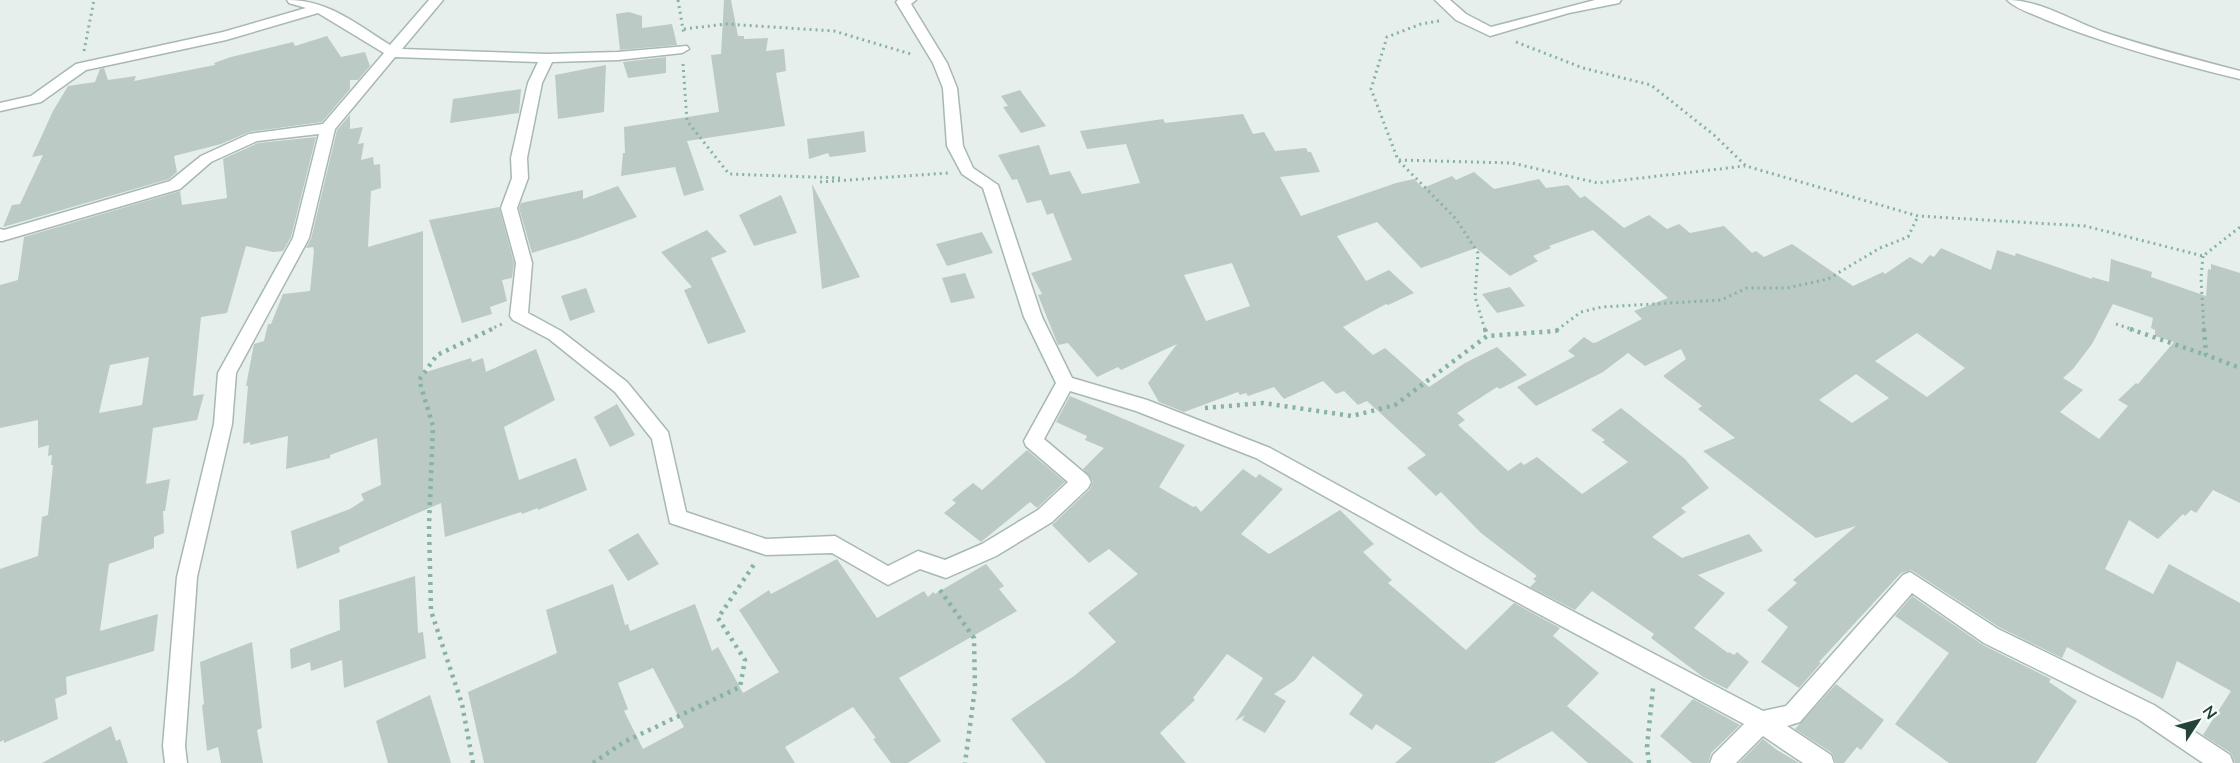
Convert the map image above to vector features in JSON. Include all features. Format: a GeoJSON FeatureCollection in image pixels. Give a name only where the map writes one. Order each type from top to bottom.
{"type":"FeatureCollection","features":[{"type":"Feature","properties":{"kind":"street"},"geometry":{"type":"LineString","coordinates":[[294,0],[320,8],[393,53],[547,58],[618,56],[682,49]]}},
{"type":"Feature","properties":{"kind":"street"},"geometry":{"type":"LineString","coordinates":[[176,763],[174,746],[187,578],[224,424],[226,373],[301,238],[328,128],[435,0]]}},
{"type":"Feature","properties":{"kind":"street"},"geometry":{"type":"LineString","coordinates":[[1442,0],[1461,17],[1490,32],[1567,10],[1614,0]]}},
{"type":"Feature","properties":{"kind":"street"},"geometry":{"type":"LineString","coordinates":[[2014,0],[2071,26],[2178,60],[2240,75]]}},
{"type":"Feature","properties":{"kind":"street"},"geometry":{"type":"LineString","coordinates":[[904,1],[940,63],[950,88],[955,146],[967,171],[990,185],[1033,316],[1065,383],[1141,405],[1263,453],[1462,563],[1761,722],[1823,763]]}},
{"type":"Feature","properties":{"kind":"street"},"geometry":{"type":"LineString","coordinates":[[0,106],[36,99],[81,67],[226,36],[320,8]]}},
{"type":"Feature","properties":{"kind":"street"},"geometry":{"type":"LineString","coordinates":[[547,58],[535,83],[519,158],[520,178],[509,208],[524,263],[519,316],[555,335],[621,387],[661,437],[677,517],[766,547],[835,544],[888,576],[918,560],[946,569],[989,550],[1046,516],[1082,483],[1033,441],[1065,383]]}},
{"type":"Feature","properties":{"kind":"street"},"geometry":{"type":"LineString","coordinates":[[0,234],[2,236],[175,185],[206,159],[254,137],[328,128]]}},
{"type":"Feature","properties":{"kind":"street"},"geometry":{"type":"LineString","coordinates":[[1721,763],[1761,722],[1792,715],[1910,581],[1991,636],[2146,712],[2222,763]]}},
{"type":"Feature","properties":{"kind":"path"},"geometry":{"type":"LineString","coordinates":[[81,67],[94,0]]}},
{"type":"Feature","properties":{"kind":"path"},"geometry":{"type":"LineString","coordinates":[[678,0],[684,28],[682,49],[687,121],[729,174],[840,178]]}},
{"type":"Feature","properties":{"kind":"path"},"geometry":{"type":"LineString","coordinates":[[1461,17],[1421,24],[1387,37],[1371,89],[1398,160],[1456,219],[1478,253],[1475,297],[1487,336]]}},
{"type":"Feature","properties":{"kind":"path"},"geometry":{"type":"LineString","coordinates":[[684,28],[726,24],[834,31],[940,63]]}},
{"type":"Feature","properties":{"kind":"path"},"geometry":{"type":"LineString","coordinates":[[1490,32],[1583,68],[1651,85],[1714,135],[1746,166]]}},
{"type":"Feature","properties":{"kind":"path"},"geometry":{"type":"LineString","coordinates":[[1398,160],[1512,163],[1598,183],[1746,166],[1918,216],[2085,226],[2203,256]]}},
{"type":"Feature","properties":{"kind":"path"},"geometry":{"type":"LineString","coordinates":[[820,182],[880,177],[923,177],[967,171]]}},
{"type":"Feature","properties":{"kind":"path"},"geometry":{"type":"LineString","coordinates":[[1196,408],[1263,403],[1352,416],[1395,405],[1487,336],[1556,331],[1581,312],[1602,308],[1721,300],[1747,288],[1787,288],[1828,279],[1880,248],[1908,237],[1918,216]]}},
{"type":"Feature","properties":{"kind":"path"},"geometry":{"type":"LineString","coordinates":[[2206,355],[2200,278],[2203,256],[2240,227]]}},
{"type":"Feature","properties":{"kind":"path"},"geometry":{"type":"LineString","coordinates":[[473,763],[462,704],[430,611],[429,526],[433,426],[419,380],[437,355],[519,316]]}},
{"type":"Feature","properties":{"kind":"path"},"geometry":{"type":"LineString","coordinates":[[2116,324],[2240,368]]}},
{"type":"Feature","properties":{"kind":"path"},"geometry":{"type":"LineString","coordinates":[[593,763],[624,742],[740,687],[745,660],[718,618],[766,547]]}},
{"type":"Feature","properties":{"kind":"path"},"geometry":{"type":"LineString","coordinates":[[918,560],[974,638],[975,688],[965,763]]}},
{"type":"Feature","properties":{"kind":"path"},"geometry":{"type":"LineString","coordinates":[[1649,763],[1647,747],[1655,664]]}},
{"type":"Feature","properties":{"kind":"building"},"geometry":{"type":"Polygon","coordinates":[[[724,0],[731,0],[738,36],[744,36],[744,39],[768,38],[766,51],[784,49],[786,71],[776,73],[785,126],[687,141],[704,190],[684,196],[675,167],[621,176],[623,153],[625,153],[624,127],[719,112],[711,55],[721,54],[724,0]]]}},
{"type":"Feature","properties":{"kind":"building"},"geometry":{"type":"Polygon","coordinates":[[[629,12],[642,16],[642,28],[672,24],[677,45],[620,50],[616,14],[629,12]]]}},
{"type":"Feature","properties":{"kind":"building"},"geometry":{"type":"Polygon","coordinates":[[[327,36],[341,57],[365,52],[370,66],[358,80],[350,80],[350,89],[322,122],[249,132],[221,144],[174,156],[177,172],[169,179],[3,227],[12,205],[20,204],[43,155],[32,157],[53,111],[68,86],[95,82],[100,69],[104,68],[108,80],[136,76],[134,81],[215,65],[214,63],[231,57],[293,42],[295,46],[327,36]]]}},
{"type":"Feature","properties":{"kind":"building"},"geometry":{"type":"Polygon","coordinates":[[[666,57],[666,73],[628,78],[623,62],[666,57]]]}},
{"type":"Feature","properties":{"kind":"building"},"geometry":{"type":"Polygon","coordinates":[[[606,65],[604,112],[558,119],[555,75],[606,65]]]}},
{"type":"Feature","properties":{"kind":"building"},"geometry":{"type":"Polygon","coordinates":[[[521,89],[519,113],[450,123],[453,99],[521,89]]]}},
{"type":"Feature","properties":{"kind":"building"},"geometry":{"type":"Polygon","coordinates":[[[1020,90],[1046,126],[1021,133],[1003,107],[1008,106],[1001,96],[1020,90]]]}},
{"type":"Feature","properties":{"kind":"building"},"geometry":{"type":"Polygon","coordinates":[[[1243,114],[1253,134],[1264,132],[1275,151],[1306,148],[1308,152],[1311,152],[1320,172],[1280,177],[1301,216],[1396,183],[1414,179],[1423,188],[1452,176],[1456,180],[1474,172],[1494,189],[1539,179],[1546,188],[1568,185],[1580,198],[1585,196],[1624,228],[1649,215],[1667,229],[1679,224],[1690,233],[1724,226],[1752,253],[1756,251],[1764,257],[1792,244],[1853,286],[1883,272],[1885,274],[1910,257],[1922,264],[1930,255],[1934,257],[1941,248],[1991,270],[1997,250],[2015,256],[2016,253],[2092,279],[2092,277],[2109,282],[2111,259],[2152,272],[2151,277],[2206,296],[2208,269],[2211,270],[2211,264],[2240,273],[2240,503],[2213,490],[2196,513],[2191,510],[2185,516],[2183,514],[2158,539],[2129,520],[2105,569],[2153,594],[2169,564],[2240,603],[2240,763],[2235,763],[2231,753],[2203,735],[2231,691],[2177,661],[2163,699],[2067,647],[2062,658],[1999,627],[1911,570],[1901,573],[1819,662],[1821,663],[1799,688],[1761,662],[1788,627],[1767,610],[1797,583],[1793,580],[1856,526],[1816,538],[1703,451],[1735,438],[1698,409],[1702,406],[1663,376],[1686,359],[1681,349],[1645,366],[1628,353],[1603,372],[1536,406],[1517,387],[1575,356],[1568,351],[1584,337],[1593,343],[1597,342],[1642,319],[1634,311],[1668,298],[1593,230],[1549,246],[1551,248],[1533,256],[1538,261],[1510,276],[1476,248],[1421,268],[1377,222],[1337,236],[1366,281],[1389,270],[1414,293],[1386,304],[1343,327],[1373,355],[1385,348],[1429,387],[1465,363],[1497,347],[1527,375],[1500,389],[1497,387],[1457,413],[1465,420],[1458,425],[1508,471],[1521,462],[1524,465],[1537,457],[1582,494],[1628,462],[1602,442],[1605,440],[1591,430],[1621,408],[1685,459],[1709,488],[1681,508],[1686,512],[1652,537],[1682,558],[1749,534],[1763,551],[1698,575],[1725,593],[1694,628],[1728,653],[1734,655],[1737,652],[1749,662],[1727,689],[1703,677],[1651,638],[1654,634],[1592,591],[1575,610],[1530,587],[1536,581],[1533,579],[1537,576],[1481,533],[1441,492],[1436,496],[1407,468],[1426,455],[1367,401],[1358,405],[1344,391],[1336,394],[1323,381],[1284,399],[1274,387],[1248,396],[1246,393],[1240,395],[1238,392],[1184,412],[1159,402],[1148,383],[1177,344],[1121,370],[1118,367],[1097,377],[1068,343],[1058,345],[1038,295],[1042,294],[1031,273],[1072,260],[1053,213],[1047,215],[1041,200],[1027,203],[1017,179],[1012,180],[998,155],[1039,145],[1050,175],[1070,171],[1082,194],[1140,183],[1126,144],[1087,149],[1080,131],[1163,119],[1165,123],[1243,114]],[[1232,263],[1184,275],[1206,321],[1250,306],[1232,263]],[[2113,304],[2092,344],[2063,378],[2083,390],[2060,412],[2099,439],[2128,406],[2118,400],[2136,383],[2138,384],[2174,342],[2155,336],[2155,330],[2151,328],[2153,318],[2113,304]],[[1917,333],[1875,361],[1927,397],[1965,368],[1917,333]],[[1856,374],[1819,400],[1852,423],[1889,398],[1856,374]]]}},
{"type":"Feature","properties":{"kind":"building"},"geometry":{"type":"Polygon","coordinates":[[[350,115],[350,129],[363,127],[358,144],[364,143],[361,160],[373,157],[374,165],[380,164],[381,188],[371,191],[368,247],[423,231],[423,373],[471,358],[472,362],[483,358],[486,372],[536,349],[555,400],[504,427],[519,480],[576,458],[587,490],[538,510],[538,508],[522,514],[521,512],[445,537],[441,503],[339,547],[340,552],[297,569],[291,531],[350,509],[364,500],[361,494],[381,485],[377,438],[330,455],[330,458],[286,469],[288,436],[250,445],[250,442],[243,444],[248,386],[246,386],[254,344],[264,341],[268,324],[271,324],[283,294],[310,291],[314,251],[313,247],[306,248],[311,239],[337,130],[350,115]]]}},
{"type":"Feature","properties":{"kind":"building"},"geometry":{"type":"Polygon","coordinates":[[[864,131],[866,152],[830,157],[828,153],[809,159],[807,139],[864,131]]]}},
{"type":"Feature","properties":{"kind":"building"},"geometry":{"type":"Polygon","coordinates":[[[316,137],[291,237],[283,251],[273,252],[246,246],[227,313],[201,317],[193,396],[204,394],[197,420],[153,428],[146,484],[170,479],[165,511],[163,511],[164,533],[154,537],[154,548],[109,564],[100,631],[158,614],[154,651],[66,677],[67,694],[55,699],[58,719],[4,743],[4,740],[0,742],[0,569],[38,556],[42,517],[48,515],[53,465],[51,465],[52,455],[48,456],[49,445],[38,448],[38,420],[0,428],[0,285],[18,280],[24,237],[180,191],[182,205],[227,198],[223,159],[258,143],[316,137]],[[149,357],[110,365],[99,413],[142,405],[149,357]]]}},
{"type":"Feature","properties":{"kind":"building"},"geometry":{"type":"Polygon","coordinates":[[[812,184],[860,277],[822,289],[812,184]]]}},
{"type":"Feature","properties":{"kind":"building"},"geometry":{"type":"Polygon","coordinates":[[[618,186],[637,217],[532,253],[519,208],[521,203],[583,190],[583,199],[618,186]]]}},
{"type":"Feature","properties":{"kind":"building"},"geometry":{"type":"Polygon","coordinates":[[[781,195],[797,233],[754,246],[739,215],[781,195]]]}},
{"type":"Feature","properties":{"kind":"building"},"geometry":{"type":"Polygon","coordinates":[[[499,207],[514,263],[512,278],[502,280],[507,301],[490,307],[492,314],[462,323],[429,220],[499,207]]]}},
{"type":"Feature","properties":{"kind":"building"},"geometry":{"type":"Polygon","coordinates":[[[707,230],[727,252],[711,258],[746,332],[708,344],[684,290],[692,287],[661,252],[707,230]]]}},
{"type":"Feature","properties":{"kind":"building"},"geometry":{"type":"Polygon","coordinates":[[[982,232],[993,253],[947,266],[936,244],[982,232]]]}},
{"type":"Feature","properties":{"kind":"building"},"geometry":{"type":"Polygon","coordinates":[[[965,273],[975,298],[951,303],[942,278],[965,273]]]}},
{"type":"Feature","properties":{"kind":"building"},"geometry":{"type":"Polygon","coordinates":[[[1510,287],[1525,306],[1497,313],[1482,294],[1510,287]]]}},
{"type":"Feature","properties":{"kind":"building"},"geometry":{"type":"Polygon","coordinates":[[[586,288],[595,312],[570,321],[561,296],[586,288]]]}},
{"type":"Feature","properties":{"kind":"building"},"geometry":{"type":"Polygon","coordinates":[[[1070,396],[1185,445],[1159,487],[1193,507],[1196,506],[1201,512],[1243,469],[1256,478],[1259,474],[1283,489],[1241,534],[1269,554],[1340,510],[1374,544],[1363,552],[1392,580],[1388,583],[1466,650],[1514,603],[1560,628],[1553,636],[1599,673],[1567,706],[1634,763],[1588,763],[1552,731],[1494,763],[1395,763],[1412,748],[1376,724],[1372,730],[1349,714],[1363,695],[1313,656],[1295,680],[1274,694],[1286,701],[1265,733],[1242,720],[1245,715],[1235,721],[1263,678],[1227,654],[1193,698],[1195,700],[1160,733],[1186,763],[1046,763],[1011,719],[1074,676],[1116,642],[1088,613],[1138,574],[1109,549],[1089,563],[1052,525],[1090,489],[1093,481],[1083,469],[1104,448],[1085,440],[1087,436],[1056,422],[1070,396]]]}},
{"type":"Feature","properties":{"kind":"building"},"geometry":{"type":"Polygon","coordinates":[[[617,404],[635,435],[610,447],[594,417],[617,404]]]}},
{"type":"Feature","properties":{"kind":"building"},"geometry":{"type":"Polygon","coordinates":[[[1027,450],[1065,482],[1037,508],[1030,502],[981,542],[944,513],[956,503],[952,500],[973,483],[982,490],[1027,450]]]}},
{"type":"Feature","properties":{"kind":"building"},"geometry":{"type":"Polygon","coordinates":[[[638,533],[659,564],[628,581],[608,550],[638,533]]]}},
{"type":"Feature","properties":{"kind":"building"},"geometry":{"type":"Polygon","coordinates":[[[837,559],[877,618],[924,591],[928,597],[933,592],[935,594],[986,564],[1004,586],[999,589],[1017,611],[899,678],[941,741],[908,763],[891,763],[853,707],[785,747],[795,763],[484,763],[468,692],[557,653],[546,610],[613,584],[625,625],[628,624],[630,631],[695,604],[712,651],[718,647],[743,693],[779,672],[739,610],[769,590],[771,594],[837,559]],[[653,668],[618,683],[628,709],[624,711],[643,749],[684,727],[653,668]]]}},
{"type":"Feature","properties":{"kind":"building"},"geometry":{"type":"Polygon","coordinates":[[[415,576],[418,633],[423,632],[426,658],[344,688],[342,660],[311,671],[310,662],[291,669],[290,649],[340,630],[339,600],[415,576]]]}},
{"type":"Feature","properties":{"kind":"building"},"geometry":{"type":"Polygon","coordinates":[[[1912,596],[1983,645],[2051,679],[2049,682],[2077,701],[2036,763],[1949,763],[1895,724],[1949,653],[1895,616],[1912,596]]]}},
{"type":"Feature","properties":{"kind":"building"},"geometry":{"type":"Polygon","coordinates":[[[252,642],[262,728],[257,730],[263,763],[221,763],[218,747],[207,751],[200,662],[252,642]]]}},
{"type":"Feature","properties":{"kind":"building"},"geometry":{"type":"Polygon","coordinates":[[[1836,684],[1884,720],[1861,750],[1857,747],[1844,763],[1836,763],[1832,753],[1795,729],[1836,684]]]}},
{"type":"Feature","properties":{"kind":"building"},"geometry":{"type":"Polygon","coordinates":[[[430,695],[451,763],[388,763],[376,721],[430,695]]]}},
{"type":"Feature","properties":{"kind":"building"},"geometry":{"type":"Polygon","coordinates":[[[1693,699],[1740,725],[1711,753],[1708,763],[1692,763],[1660,736],[1693,699]]]}},
{"type":"Feature","properties":{"kind":"building"},"geometry":{"type":"Polygon","coordinates":[[[111,726],[116,741],[120,739],[128,763],[42,763],[111,726]]]}},
{"type":"Feature","properties":{"kind":"building"},"geometry":{"type":"Polygon","coordinates":[[[1763,739],[1777,750],[1799,763],[1739,763],[1763,739]]]}}]}
